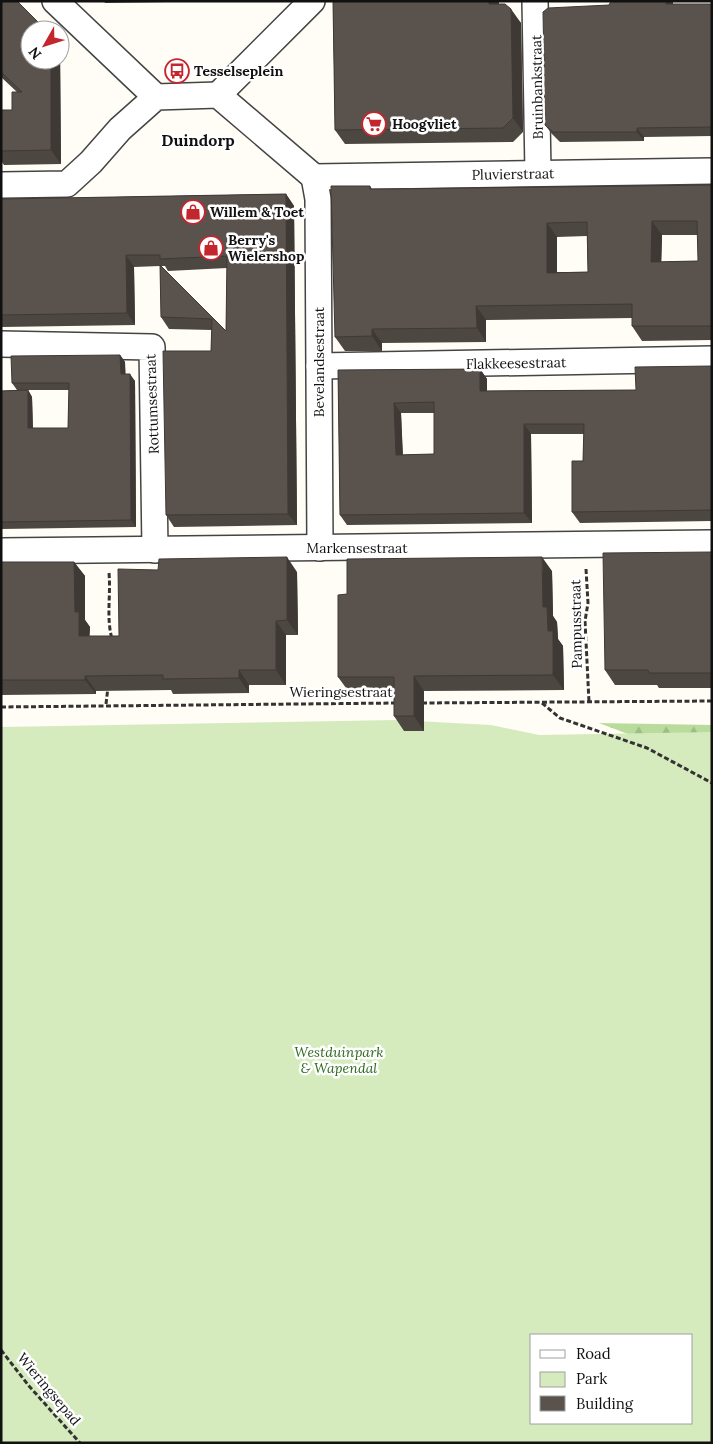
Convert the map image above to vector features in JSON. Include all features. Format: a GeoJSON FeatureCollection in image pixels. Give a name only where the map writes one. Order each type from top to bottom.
{"type":"FeatureCollection","features":[{"type":"Feature","properties":{"kind":"street"},"geometry":{"type":"LineString","coordinates":[[55,1],[156,97]]}},
{"type":"Feature","properties":{"kind":"street"},"geometry":{"type":"LineString","coordinates":[[218,95],[312,1]]}},
{"type":"Feature","properties":{"kind":"street","name":"Bruinbankstraat"},"geometry":{"type":"LineString","coordinates":[[535,1],[538,173]]}},
{"type":"Feature","properties":{"kind":"street"},"geometry":{"type":"LineString","coordinates":[[1,185],[67,184],[91,162],[120,129],[156,97],[218,95],[314,177]]}},
{"type":"Feature","properties":{"kind":"street","name":"Pluvierstraat"},"geometry":{"type":"LineString","coordinates":[[314,177],[712,171]]}},
{"type":"Feature","properties":{"kind":"street","name":"Bevelandsestraat"},"geometry":{"type":"LineString","coordinates":[[314,177],[318,199],[320,548]]}},
{"type":"Feature","properties":{"kind":"street","name":"Rottumsestraat"},"geometry":{"type":"LineString","coordinates":[[1,344],[152,347],[155,550]]}},
{"type":"Feature","properties":{"kind":"street","name":"Flakkeesestraat"},"geometry":{"type":"LineString","coordinates":[[319,366],[712,359]]}},
{"type":"Feature","properties":{"kind":"street","name":"Markensestraat"},"geometry":{"type":"LineString","coordinates":[[1,552],[712,543]]}},
{"type":"Feature","properties":{"kind":"path","name":"Pampusstraat"},"geometry":{"type":"LineString","coordinates":[[586,546],[588,603],[585,621],[589,702]]}},
{"type":"Feature","properties":{"kind":"path"},"geometry":{"type":"LineString","coordinates":[[108,550],[111,588],[108,622],[113,645]]}},
{"type":"Feature","properties":{"kind":"path"},"geometry":{"type":"LineString","coordinates":[[106,704],[108,685]]}},
{"type":"Feature","properties":{"kind":"path"},"geometry":{"type":"LineString","coordinates":[[419,703],[712,701]]}},
{"type":"Feature","properties":{"kind":"path"},"geometry":{"type":"LineString","coordinates":[[541,702],[560,718],[647,748],[712,783]]}},
{"type":"Feature","properties":{"kind":"path","name":"Wieringsestraat"},"geometry":{"type":"LineString","coordinates":[[1,707],[106,704],[400,703]]}},
{"type":"Feature","properties":{"kind":"path","name":"Wieringsepad"},"geometry":{"type":"LineString","coordinates":[[1,1350],[29,1386],[80,1443]]}},
{"type":"Feature","properties":{"kind":"green space","name":"Westduinpark & Wapendal"},"geometry":{"type":"Polygon","coordinates":[[[397,720],[491,725],[539,735],[712,732],[712,1443],[1,1443],[1,727],[397,720]]]}},
{"type":"Feature","properties":{"kind":"green space"},"geometry":{"type":"Polygon","coordinates":[[[599,723],[712,725],[712,766],[599,723]]]}},
{"type":"Feature","properties":{"kind":"building"},"geometry":{"type":"Polygon","coordinates":[[[1,1],[17,1],[36,20],[20,20],[20,70],[51,70],[51,150],[1,151],[1,110],[12,110],[12,92],[22,92],[1,72],[1,1]]]}},
{"type":"Feature","properties":{"kind":"building"},"geometry":{"type":"Polygon","coordinates":[[[333,1],[489,1],[489,4],[505,4],[511,9],[513,118],[503,128],[335,130],[333,1]]]}},
{"type":"Feature","properties":{"kind":"building"},"geometry":{"type":"Polygon","coordinates":[[[611,1],[666,1],[666,4],[712,4],[712,127],[637,128],[637,132],[553,132],[545,125],[543,12],[548,8],[609,5],[611,1]]]}},
{"type":"Feature","properties":{"kind":"building"},"geometry":{"type":"Polygon","coordinates":[[[712,185],[712,326],[632,326],[632,304],[476,306],[477,328],[372,329],[372,336],[335,337],[331,186],[370,186],[370,189],[712,185]],[[652,221],[651,262],[698,261],[697,221],[652,221]],[[587,222],[547,223],[547,273],[588,272],[587,222]]]}},
{"type":"Feature","properties":{"kind":"building"},"geometry":{"type":"Polygon","coordinates":[[[286,194],[288,514],[166,515],[163,351],[211,351],[212,319],[161,317],[160,265],[226,331],[227,256],[160,259],[160,255],[126,255],[127,313],[1,315],[1,199],[286,194]]]}},
{"type":"Feature","properties":{"kind":"building"},"geometry":{"type":"Polygon","coordinates":[[[120,355],[121,374],[130,374],[131,520],[1,522],[1,391],[28,390],[28,428],[68,428],[69,383],[12,383],[11,356],[120,355]]]}},
{"type":"Feature","properties":{"kind":"building"},"geometry":{"type":"Polygon","coordinates":[[[712,366],[712,510],[572,512],[572,461],[583,461],[584,424],[524,424],[524,513],[340,515],[338,370],[480,369],[480,391],[636,390],[635,367],[712,366]],[[434,402],[394,403],[396,455],[434,454],[434,402]]]}},
{"type":"Feature","properties":{"kind":"building"},"geometry":{"type":"Polygon","coordinates":[[[712,552],[712,673],[649,673],[648,670],[605,670],[603,553],[712,552]]]}},
{"type":"Feature","properties":{"kind":"building"},"geometry":{"type":"Polygon","coordinates":[[[287,557],[287,620],[276,621],[276,670],[239,670],[239,678],[163,679],[163,675],[85,676],[85,680],[1,680],[1,562],[74,562],[75,612],[79,612],[79,636],[119,636],[118,569],[158,570],[159,559],[287,557]]]}},
{"type":"Feature","properties":{"kind":"building"},"geometry":{"type":"Polygon","coordinates":[[[542,557],[543,607],[547,607],[548,631],[553,631],[553,675],[414,676],[414,716],[394,716],[394,677],[338,677],[338,595],[347,594],[347,559],[542,557]]]}},
{"type":"Feature","properties":{"kind":"place","name":"Tesselseplein"},"geometry":{"type":"Point","coordinates":[177,71]}},
{"type":"Feature","properties":{"kind":"place","name":"Hoogvliet"},"geometry":{"type":"Point","coordinates":[374,124]}},
{"type":"Feature","properties":{"kind":"place","name":"Willem & Toet"},"geometry":{"type":"Point","coordinates":[193,212]}},
{"type":"Feature","properties":{"kind":"place","name":"Berry's Wielershop"},"geometry":{"type":"Point","coordinates":[211,248]}},
{"type":"Feature","properties":{"kind":"district","name":"Duindorp"},"geometry":{"type":"Point","coordinates":[198,140]}}]}
